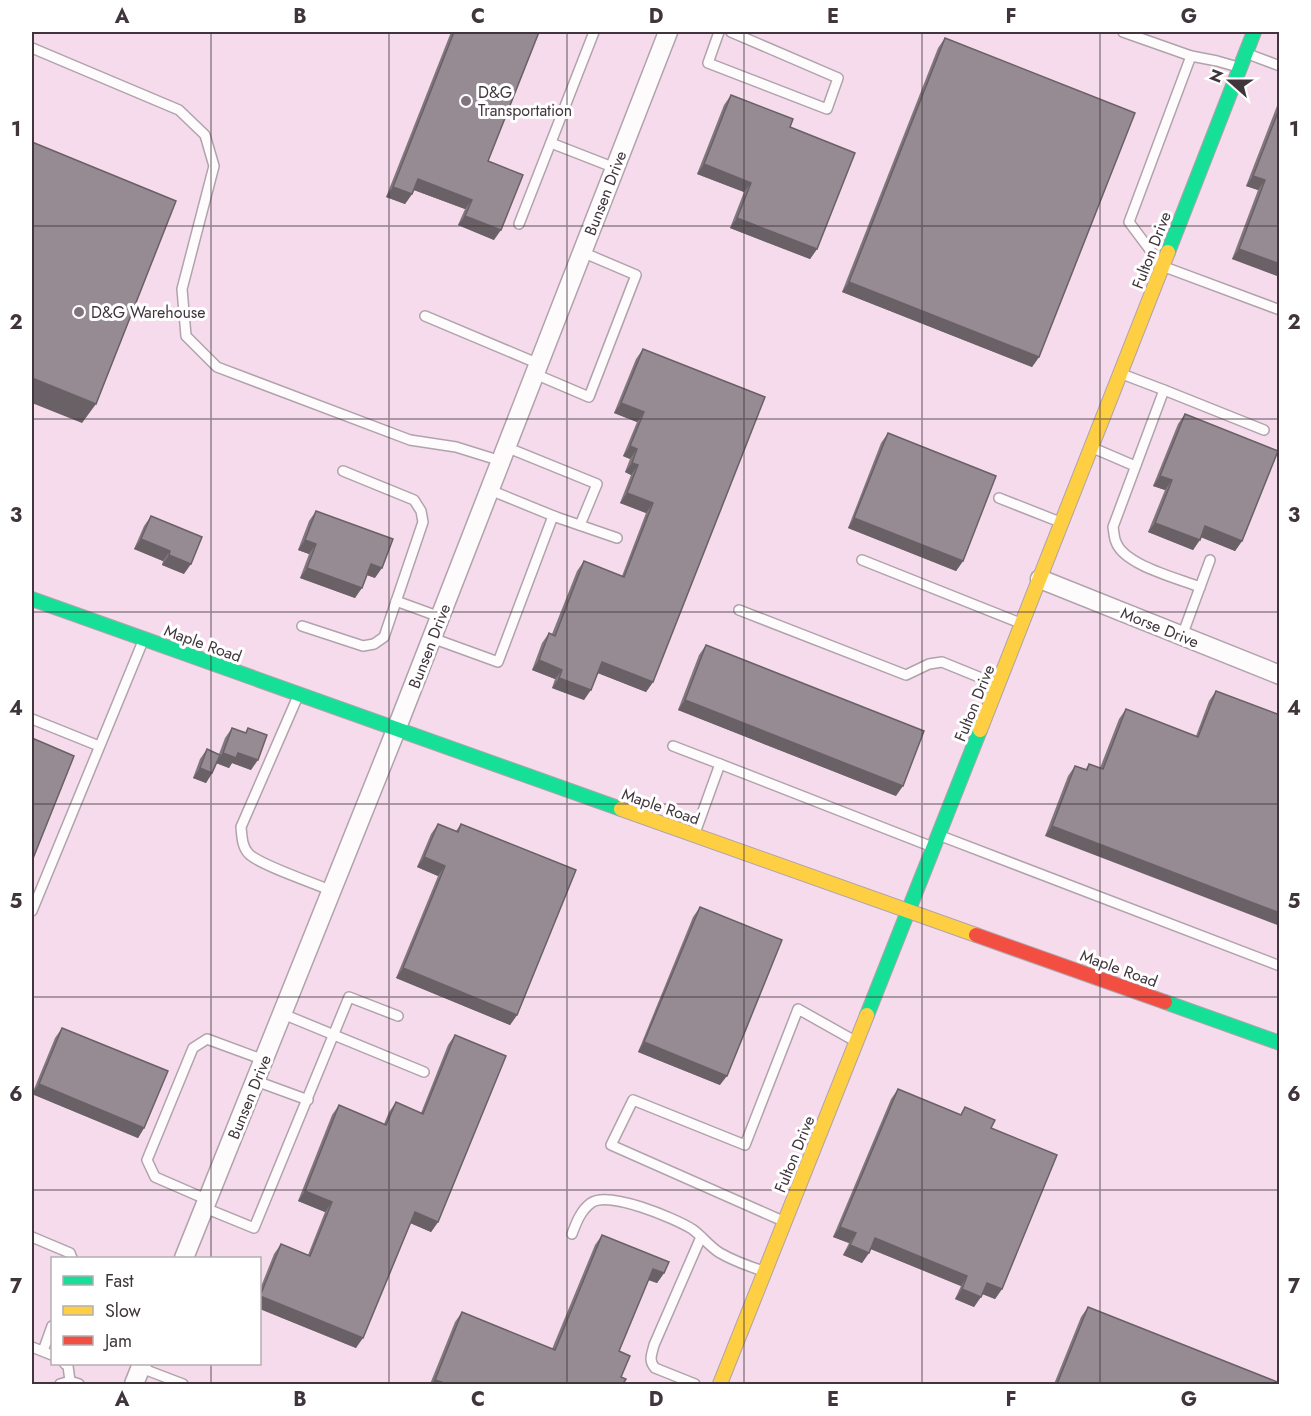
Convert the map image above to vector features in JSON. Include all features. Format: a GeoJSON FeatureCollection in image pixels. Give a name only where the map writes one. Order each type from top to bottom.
{"type":"FeatureCollection","features":[{"type":"Feature","properties":{"kind":"street","name":"Bunsen Drive"},"geometry":{"type":"LineString","coordinates":[[184,1257],[396,730],[668,32]]}},
{"type":"Feature","properties":{"kind":"street","name":"Fulton Drive"},"geometry":{"type":"LineString","coordinates":[[720,1384],[999,685],[1254,32]]}},
{"type":"Feature","properties":{"kind":"street","name":"Morse Drive"},"geometry":{"type":"LineString","coordinates":[[1040,579],[1280,675]]}},
{"type":"Feature","properties":{"kind":"street","name":"Maple Road"},"geometry":{"type":"LineString","coordinates":[[32,599],[1280,1042]]}},
{"type":"Feature","properties":{"kind":"lane"},"geometry":{"type":"LineString","coordinates":[[519,224],[594,32]]}},
{"type":"Feature","properties":{"kind":"lane"},"geometry":{"type":"LineString","coordinates":[[719,32],[708,63],[827,109],[838,78],[731,32]]}},
{"type":"Feature","properties":{"kind":"lane"},"geometry":{"type":"LineString","coordinates":[[1123,32],[1191,56],[1217,60],[1240,68]]}},
{"type":"Feature","properties":{"kind":"lane"},"geometry":{"type":"LineString","coordinates":[[32,48],[179,110],[205,135],[214,166],[182,289],[186,336],[216,368],[410,440],[504,454],[597,484],[580,525]]}},
{"type":"Feature","properties":{"kind":"lane"},"geometry":{"type":"LineString","coordinates":[[1245,53],[1280,66]]}},
{"type":"Feature","properties":{"kind":"lane"},"geometry":{"type":"LineString","coordinates":[[1191,56],[1129,222],[1162,266],[1280,310]]}},
{"type":"Feature","properties":{"kind":"lane"},"geometry":{"type":"LineString","coordinates":[[551,143],[615,168]]}},
{"type":"Feature","properties":{"kind":"lane"},"geometry":{"type":"LineString","coordinates":[[425,316],[590,397],[636,275],[582,252]]}},
{"type":"Feature","properties":{"kind":"lane"},"geometry":{"type":"LineString","coordinates":[[1121,373],[1264,429]]}},
{"type":"Feature","properties":{"kind":"lane"},"geometry":{"type":"LineString","coordinates":[[1164,390],[1113,527],[1116,542],[1124,554],[1134,561],[1200,587]]}},
{"type":"Feature","properties":{"kind":"lane"},"geometry":{"type":"LineString","coordinates":[[1092,448],[1135,466]]}},
{"type":"Feature","properties":{"kind":"lane"},"geometry":{"type":"LineString","coordinates":[[302,626],[363,646],[374,644],[384,637],[423,522],[421,511],[414,500],[343,471]]}},
{"type":"Feature","properties":{"kind":"lane"},"geometry":{"type":"LineString","coordinates":[[490,490],[556,517],[617,538]]}},
{"type":"Feature","properties":{"kind":"lane"},"geometry":{"type":"LineString","coordinates":[[999,498],[1062,523]]}},
{"type":"Feature","properties":{"kind":"lane"},"geometry":{"type":"LineString","coordinates":[[432,638],[498,662],[554,516],[556,517]]}},
{"type":"Feature","properties":{"kind":"lane"},"geometry":{"type":"LineString","coordinates":[[862,560],[1022,624]]}},
{"type":"Feature","properties":{"kind":"lane"},"geometry":{"type":"LineString","coordinates":[[1182,636],[1210,560]]}},
{"type":"Feature","properties":{"kind":"lane"},"geometry":{"type":"LineString","coordinates":[[396,601],[440,617]]}},
{"type":"Feature","properties":{"kind":"lane"},"geometry":{"type":"LineString","coordinates":[[740,610],[906,675],[929,664],[942,662],[999,685]]}},
{"type":"Feature","properties":{"kind":"lane"},"geometry":{"type":"LineString","coordinates":[[32,911],[143,639]]}},
{"type":"Feature","properties":{"kind":"lane"},"geometry":{"type":"LineString","coordinates":[[298,694],[241,827],[243,843],[249,854],[332,891]]}},
{"type":"Feature","properties":{"kind":"lane"},"geometry":{"type":"LineString","coordinates":[[32,719],[99,746]]}},
{"type":"Feature","properties":{"kind":"lane"},"geometry":{"type":"LineString","coordinates":[[673,746],[1280,966]]}},
{"type":"Feature","properties":{"kind":"lane"},"geometry":{"type":"LineString","coordinates":[[694,835],[720,764]]}},
{"type":"Feature","properties":{"kind":"lane"},"geometry":{"type":"LineString","coordinates":[[264,1060],[207,1039],[193,1048],[147,1160],[154,1177],[254,1228],[349,997],[398,1016]]}},
{"type":"Feature","properties":{"kind":"lane"},"geometry":{"type":"LineString","coordinates":[[785,1222],[611,1145],[633,1100],[745,1145],[798,1010],[856,1042]]}},
{"type":"Feature","properties":{"kind":"lane"},"geometry":{"type":"LineString","coordinates":[[283,1014],[424,1072]]}},
{"type":"Feature","properties":{"kind":"lane"},"geometry":{"type":"LineString","coordinates":[[256,1081],[308,1100]]}},
{"type":"Feature","properties":{"kind":"lane"},"geometry":{"type":"LineString","coordinates":[[572,1234],[579,1217],[591,1203],[602,1198],[621,1201],[692,1229],[717,1251],[737,1262],[765,1272]]}},
{"type":"Feature","properties":{"kind":"lane"},"geometry":{"type":"LineString","coordinates":[[32,1237],[70,1253],[72,1257]]}},
{"type":"Feature","properties":{"kind":"lane"},"geometry":{"type":"LineString","coordinates":[[695,1384],[655,1368],[651,1364],[651,1358],[654,1345],[701,1237]]}},
{"type":"Feature","properties":{"kind":"lane"},"geometry":{"type":"LineString","coordinates":[[32,1347],[48,1353],[51,1333]]}},
{"type":"Feature","properties":{"kind":"lane"},"geometry":{"type":"LineString","coordinates":[[65,1365],[70,1383]]}},
{"type":"Feature","properties":{"kind":"lane"},"geometry":{"type":"LineString","coordinates":[[139,1372],[183,1384]]}},
{"type":"Feature","properties":{"kind":"shaded area"},"geometry":{"type":"Polygon","coordinates":[[[32,32],[1279,32],[1279,1384],[32,1384],[32,32]]]}},
{"type":"Feature","properties":{"kind":"building","name":"D&G Transportation"},"geometry":{"type":"Polygon","coordinates":[[[454,32],[539,32],[488,161],[523,175],[501,230],[465,216],[472,200],[418,179],[412,194],[393,187],[454,32]]]}},
{"type":"Feature","properties":{"kind":"building"},"geometry":{"type":"Polygon","coordinates":[[[945,38],[1135,113],[1039,357],[849,282],[945,38]]]}},
{"type":"Feature","properties":{"kind":"building"},"geometry":{"type":"Polygon","coordinates":[[[731,95],[793,119],[790,127],[855,153],[817,249],[737,218],[751,183],[704,164],[731,95]]]}},
{"type":"Feature","properties":{"kind":"building"},"geometry":{"type":"Polygon","coordinates":[[[1280,107],[1280,264],[1239,249],[1265,180],[1253,176],[1280,107]]]}},
{"type":"Feature","properties":{"kind":"building","name":"D&G Warehouse"},"geometry":{"type":"Polygon","coordinates":[[[32,142],[176,201],[96,404],[32,378],[32,142]]]}},
{"type":"Feature","properties":{"kind":"building"},"geometry":{"type":"Polygon","coordinates":[[[643,349],[765,397],[653,682],[602,662],[591,690],[559,678],[562,670],[539,660],[549,633],[555,636],[584,561],[624,577],[653,503],[627,493],[638,465],[632,463],[637,449],[630,446],[644,412],[621,403],[643,349]]]}},
{"type":"Feature","properties":{"kind":"building"},"geometry":{"type":"Polygon","coordinates":[[[1185,414],[1278,451],[1242,541],[1205,526],[1200,540],[1155,523],[1172,480],[1160,476],[1185,414]]]}},
{"type":"Feature","properties":{"kind":"building"},"geometry":{"type":"Polygon","coordinates":[[[888,433],[996,476],[963,561],[854,518],[888,433]]]}},
{"type":"Feature","properties":{"kind":"building"},"geometry":{"type":"Polygon","coordinates":[[[316,511],[393,539],[382,568],[371,564],[362,588],[307,568],[316,544],[305,540],[316,511]]]}},
{"type":"Feature","properties":{"kind":"building"},"geometry":{"type":"Polygon","coordinates":[[[151,516],[202,537],[191,564],[169,555],[170,551],[141,539],[151,516]]]}},
{"type":"Feature","properties":{"kind":"building"},"geometry":{"type":"Polygon","coordinates":[[[706,645],[924,731],[903,786],[685,700],[706,645]]]}},
{"type":"Feature","properties":{"kind":"building"},"geometry":{"type":"Polygon","coordinates":[[[1216,691],[1280,715],[1280,913],[1052,826],[1075,766],[1087,770],[1089,764],[1103,769],[1126,709],[1198,737],[1216,691]]]}},
{"type":"Feature","properties":{"kind":"building"},"geometry":{"type":"Polygon","coordinates":[[[232,728],[246,733],[248,728],[267,735],[258,760],[238,753],[236,758],[223,753],[232,728]]]}},
{"type":"Feature","properties":{"kind":"building"},"geometry":{"type":"Polygon","coordinates":[[[32,738],[74,756],[32,861],[32,738]]]}},
{"type":"Feature","properties":{"kind":"building"},"geometry":{"type":"Polygon","coordinates":[[[207,749],[220,755],[212,773],[200,768],[207,749]]]}},
{"type":"Feature","properties":{"kind":"building"},"geometry":{"type":"Polygon","coordinates":[[[438,824],[458,832],[461,824],[576,870],[517,1015],[403,968],[445,866],[424,857],[438,824]]]}},
{"type":"Feature","properties":{"kind":"building"},"geometry":{"type":"Polygon","coordinates":[[[700,907],[782,940],[727,1076],[644,1042],[700,907]]]}},
{"type":"Feature","properties":{"kind":"building"},"geometry":{"type":"Polygon","coordinates":[[[62,1028],[168,1071],[144,1128],[39,1084],[62,1028]]]}},
{"type":"Feature","properties":{"kind":"building"},"geometry":{"type":"Polygon","coordinates":[[[455,1035],[506,1056],[438,1222],[415,1212],[363,1338],[261,1296],[281,1244],[310,1256],[332,1202],[305,1191],[339,1105],[386,1125],[396,1102],[423,1114],[455,1035]]]}},
{"type":"Feature","properties":{"kind":"building"},"geometry":{"type":"Polygon","coordinates":[[[898,1089],[961,1115],[965,1107],[995,1120],[991,1128],[1057,1155],[1002,1289],[987,1283],[981,1297],[962,1289],[967,1276],[875,1238],[869,1253],[850,1245],[856,1233],[840,1227],[898,1089]]]}},
{"type":"Feature","properties":{"kind":"building"},"geometry":{"type":"Polygon","coordinates":[[[602,1235],[669,1262],[664,1273],[653,1269],[619,1351],[630,1356],[621,1377],[626,1379],[623,1384],[447,1384],[435,1380],[462,1312],[555,1350],[602,1235]]]}},
{"type":"Feature","properties":{"kind":"building"},"geometry":{"type":"Polygon","coordinates":[[[1088,1307],[1280,1383],[1280,1384],[1057,1384],[1088,1307]]]}},
{"type":"Feature","properties":{"kind":"traffic: fast"},"geometry":{"type":"LineString","coordinates":[[1168,252],[1254,32]]}},
{"type":"Feature","properties":{"kind":"traffic: fast"},"geometry":{"type":"LineString","coordinates":[[32,599],[621,809]]}},
{"type":"Feature","properties":{"kind":"traffic: fast"},"geometry":{"type":"LineString","coordinates":[[867,1015],[980,730]]}},
{"type":"Feature","properties":{"kind":"traffic: fast"},"geometry":{"type":"LineString","coordinates":[[1165,1002],[1280,1043]]}},
{"type":"Feature","properties":{"kind":"traffic: slow"},"geometry":{"type":"LineString","coordinates":[[980,730],[1168,252]]}},
{"type":"Feature","properties":{"kind":"traffic: slow"},"geometry":{"type":"LineString","coordinates":[[621,809],[976,935]]}},
{"type":"Feature","properties":{"kind":"traffic: slow"},"geometry":{"type":"LineString","coordinates":[[720,1384],[867,1015]]}},
{"type":"Feature","properties":{"kind":"traffic: jam"},"geometry":{"type":"LineString","coordinates":[[976,935],[1165,1002]]}},
{"type":"Feature","properties":{"kind":"place","name":"D&G Transportation"},"geometry":{"type":"Point","coordinates":[466,101]}},
{"type":"Feature","properties":{"kind":"place","name":"D&G Warehouse"},"geometry":{"type":"Point","coordinates":[79,312]}}]}
